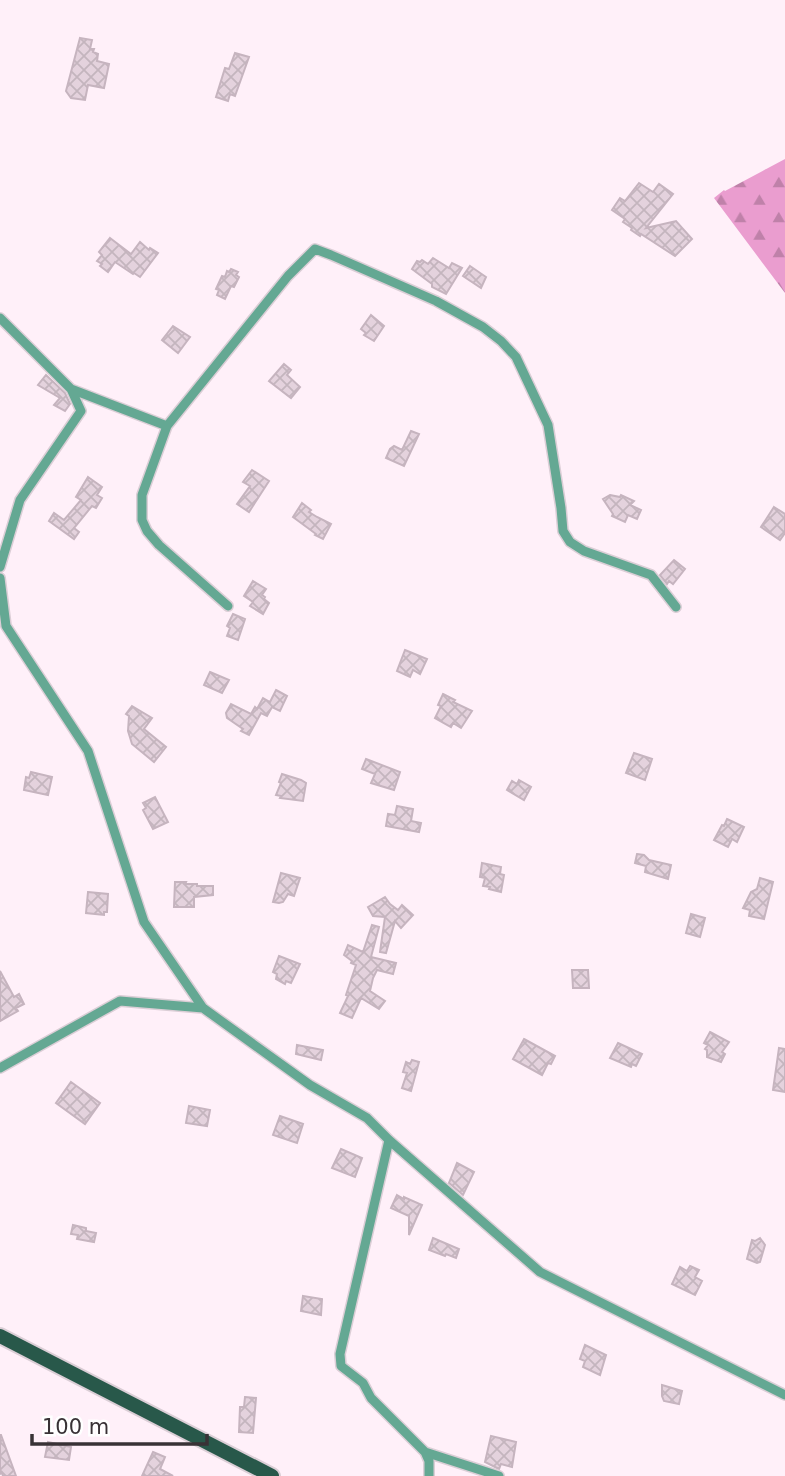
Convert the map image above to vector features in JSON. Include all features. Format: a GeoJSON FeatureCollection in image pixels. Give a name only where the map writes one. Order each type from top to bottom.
{"type":"FeatureCollection","features":[{"type":"Feature","properties":{"kind":"main road"},"geometry":{"type":"LineString","coordinates":[[0,1336],[272,1476]]}},
{"type":"Feature","properties":{"kind":"street"},"geometry":{"type":"LineString","coordinates":[[228,607],[147,531],[142,520],[142,495],[167,426],[288,276],[315,249],[436,301],[483,327],[501,341],[516,357],[548,425],[563,531],[570,542],[584,551],[652,575],[676,607]]}},
{"type":"Feature","properties":{"kind":"street"},"geometry":{"type":"LineString","coordinates":[[0,318],[71,389],[81,411],[20,500],[0,567]]}},
{"type":"Feature","properties":{"kind":"street"},"geometry":{"type":"LineString","coordinates":[[71,389],[167,426]]}},
{"type":"Feature","properties":{"kind":"street"},"geometry":{"type":"LineString","coordinates":[[0,578],[6,626],[88,751],[144,922],[203,1008],[310,1085],[368,1118],[389,1140],[540,1272],[785,1395]]}},
{"type":"Feature","properties":{"kind":"street"},"geometry":{"type":"LineString","coordinates":[[0,1068],[120,1001],[203,1008]]}},
{"type":"Feature","properties":{"kind":"street"},"geometry":{"type":"LineString","coordinates":[[389,1140],[340,1354],[341,1366],[363,1383],[371,1398],[425,1452],[429,1461],[429,1476]]}},
{"type":"Feature","properties":{"kind":"street"},"geometry":{"type":"LineString","coordinates":[[425,1452],[499,1476]]}},
{"type":"Feature","properties":{"kind":"green space"},"geometry":{"type":"Polygon","coordinates":[[[785,159],[785,293],[714,198],[724,190],[785,159]]]}},
{"type":"Feature","properties":{"kind":"building"},"geometry":{"type":"Polygon","coordinates":[[[80,38],[92,40],[90,49],[94,49],[93,52],[98,54],[97,61],[109,64],[104,88],[88,85],[85,100],[71,98],[66,91],[80,38]]]}},
{"type":"Feature","properties":{"kind":"building"},"geometry":{"type":"Polygon","coordinates":[[[235,53],[249,57],[235,96],[230,94],[228,101],[216,97],[225,68],[229,69],[235,53]]]}},
{"type":"Feature","properties":{"kind":"building"},"geometry":{"type":"Polygon","coordinates":[[[639,183],[653,192],[659,184],[673,194],[646,228],[676,221],[692,239],[675,256],[631,230],[632,228],[623,222],[625,219],[612,210],[620,198],[625,201],[639,183]]]}},
{"type":"Feature","properties":{"kind":"building"},"geometry":{"type":"Polygon","coordinates":[[[110,238],[131,254],[140,242],[149,250],[150,248],[158,253],[140,277],[115,262],[108,272],[97,261],[102,255],[99,252],[110,238]]]}},
{"type":"Feature","properties":{"kind":"building"},"geometry":{"type":"Polygon","coordinates":[[[433,258],[449,268],[452,263],[462,268],[446,294],[432,287],[432,284],[412,269],[417,261],[422,260],[428,264],[433,258]]]}},
{"type":"Feature","properties":{"kind":"building"},"geometry":{"type":"Polygon","coordinates":[[[470,266],[486,277],[481,288],[463,276],[470,266]]]}},
{"type":"Feature","properties":{"kind":"building"},"geometry":{"type":"Polygon","coordinates":[[[231,269],[238,272],[236,275],[239,277],[225,299],[217,295],[219,290],[216,289],[222,276],[225,277],[231,269]]]}},
{"type":"Feature","properties":{"kind":"building"},"geometry":{"type":"Polygon","coordinates":[[[371,315],[384,326],[374,341],[364,335],[366,333],[361,329],[371,315]]]}},
{"type":"Feature","properties":{"kind":"building"},"geometry":{"type":"Polygon","coordinates":[[[173,326],[190,337],[178,353],[162,340],[173,326]]]}},
{"type":"Feature","properties":{"kind":"building"},"geometry":{"type":"Polygon","coordinates":[[[284,364],[291,370],[287,375],[300,387],[291,398],[269,381],[284,364]]]}},
{"type":"Feature","properties":{"kind":"building"},"geometry":{"type":"Polygon","coordinates":[[[46,375],[65,393],[70,404],[65,411],[54,405],[60,398],[38,385],[46,375]]]}},
{"type":"Feature","properties":{"kind":"building"},"geometry":{"type":"Polygon","coordinates":[[[411,431],[419,434],[404,466],[386,458],[394,446],[402,450],[411,431]]]}},
{"type":"Feature","properties":{"kind":"building"},"geometry":{"type":"Polygon","coordinates":[[[252,470],[269,481],[249,512],[237,504],[250,486],[243,482],[252,470]]]}},
{"type":"Feature","properties":{"kind":"building"},"geometry":{"type":"Polygon","coordinates":[[[88,477],[102,487],[97,495],[102,498],[96,508],[92,506],[74,528],[79,532],[74,539],[49,521],[54,513],[64,520],[81,500],[76,497],[88,477]]]}},
{"type":"Feature","properties":{"kind":"building"},"geometry":{"type":"Polygon","coordinates":[[[610,495],[621,495],[634,501],[630,505],[641,510],[637,519],[628,515],[625,522],[612,516],[603,499],[610,495]]]}},
{"type":"Feature","properties":{"kind":"building"},"geometry":{"type":"Polygon","coordinates":[[[302,503],[311,510],[309,512],[331,524],[323,539],[293,517],[302,503]]]}},
{"type":"Feature","properties":{"kind":"building"},"geometry":{"type":"Polygon","coordinates":[[[774,507],[785,514],[785,533],[780,540],[761,527],[774,507]]]}},
{"type":"Feature","properties":{"kind":"building"},"geometry":{"type":"Polygon","coordinates":[[[674,560],[685,569],[673,584],[669,581],[667,584],[660,575],[674,560]]]}},
{"type":"Feature","properties":{"kind":"building"},"geometry":{"type":"Polygon","coordinates":[[[253,581],[266,589],[262,595],[269,603],[263,614],[250,606],[253,602],[244,596],[253,581]]]}},
{"type":"Feature","properties":{"kind":"building"},"geometry":{"type":"Polygon","coordinates":[[[233,614],[245,619],[238,640],[227,636],[230,628],[227,626],[233,614]]]}},
{"type":"Feature","properties":{"kind":"building"},"geometry":{"type":"Polygon","coordinates":[[[405,650],[427,659],[420,674],[413,670],[410,677],[397,671],[405,650]]]}},
{"type":"Feature","properties":{"kind":"building"},"geometry":{"type":"Polygon","coordinates":[[[210,672],[229,680],[222,693],[204,685],[210,672]]]}},
{"type":"Feature","properties":{"kind":"building"},"geometry":{"type":"Polygon","coordinates":[[[276,690],[287,696],[280,711],[272,707],[267,716],[261,713],[249,735],[227,718],[226,713],[231,704],[251,714],[263,698],[270,702],[276,690]]]}},
{"type":"Feature","properties":{"kind":"building"},"geometry":{"type":"Polygon","coordinates":[[[443,694],[472,711],[461,728],[453,723],[451,727],[435,718],[443,694]]]}},
{"type":"Feature","properties":{"kind":"building"},"geometry":{"type":"Polygon","coordinates":[[[132,706],[152,718],[144,729],[166,747],[154,762],[132,744],[128,731],[129,716],[126,714],[132,706]]]}},
{"type":"Feature","properties":{"kind":"building"},"geometry":{"type":"Polygon","coordinates":[[[634,753],[652,759],[645,780],[626,773],[634,753]]]}},
{"type":"Feature","properties":{"kind":"building"},"geometry":{"type":"Polygon","coordinates":[[[366,759],[400,772],[394,790],[371,783],[375,774],[362,769],[366,759]]]}},
{"type":"Feature","properties":{"kind":"building"},"geometry":{"type":"Polygon","coordinates":[[[31,772],[52,777],[48,795],[24,790],[26,777],[29,778],[31,772]]]}},
{"type":"Feature","properties":{"kind":"building"},"geometry":{"type":"Polygon","coordinates":[[[282,774],[306,783],[303,801],[276,795],[282,774]]]}},
{"type":"Feature","properties":{"kind":"building"},"geometry":{"type":"Polygon","coordinates":[[[519,780],[531,787],[524,800],[507,790],[512,781],[517,784],[519,780]]]}},
{"type":"Feature","properties":{"kind":"building"},"geometry":{"type":"Polygon","coordinates":[[[155,797],[168,822],[153,829],[143,810],[146,808],[143,803],[155,797]]]}},
{"type":"Feature","properties":{"kind":"building"},"geometry":{"type":"Polygon","coordinates":[[[397,806],[413,809],[411,821],[421,823],[419,832],[386,826],[388,814],[395,815],[397,806]]]}},
{"type":"Feature","properties":{"kind":"building"},"geometry":{"type":"Polygon","coordinates":[[[727,819],[744,827],[737,842],[732,839],[728,847],[714,840],[727,819]]]}},
{"type":"Feature","properties":{"kind":"building"},"geometry":{"type":"Polygon","coordinates":[[[637,854],[671,865],[668,879],[645,872],[646,866],[635,863],[637,854]]]}},
{"type":"Feature","properties":{"kind":"building"},"geometry":{"type":"Polygon","coordinates":[[[482,863],[501,867],[500,874],[504,875],[501,892],[483,886],[485,878],[480,877],[482,863]]]}},
{"type":"Feature","properties":{"kind":"building"},"geometry":{"type":"Polygon","coordinates":[[[281,873],[300,878],[294,896],[288,894],[283,902],[273,902],[281,873]]]}},
{"type":"Feature","properties":{"kind":"building"},"geometry":{"type":"Polygon","coordinates":[[[760,878],[773,882],[764,919],[749,916],[750,910],[743,908],[751,892],[757,889],[760,878]]]}},
{"type":"Feature","properties":{"kind":"building"},"geometry":{"type":"Polygon","coordinates":[[[175,882],[213,886],[213,895],[194,897],[194,907],[174,907],[175,882]]]}},
{"type":"Feature","properties":{"kind":"building"},"geometry":{"type":"Polygon","coordinates":[[[88,892],[108,894],[107,912],[104,912],[104,915],[86,913],[88,892]]]}},
{"type":"Feature","properties":{"kind":"building"},"geometry":{"type":"Polygon","coordinates":[[[385,897],[398,910],[402,905],[413,915],[401,928],[395,921],[386,953],[380,952],[385,917],[373,916],[368,907],[385,897]]]}},
{"type":"Feature","properties":{"kind":"building"},"geometry":{"type":"Polygon","coordinates":[[[691,914],[705,918],[700,937],[686,933],[691,914]]]}},
{"type":"Feature","properties":{"kind":"building"},"geometry":{"type":"Polygon","coordinates":[[[372,925],[379,927],[371,957],[396,963],[393,974],[377,970],[373,978],[370,991],[385,1001],[379,1009],[361,998],[352,1018],[340,1013],[348,996],[346,995],[356,965],[344,955],[348,945],[363,952],[372,925]]]}},
{"type":"Feature","properties":{"kind":"building"},"geometry":{"type":"Polygon","coordinates":[[[279,956],[300,964],[291,983],[286,981],[285,984],[276,979],[277,974],[273,972],[279,956]]]}},
{"type":"Feature","properties":{"kind":"building"},"geometry":{"type":"Polygon","coordinates":[[[572,970],[588,970],[589,988],[573,988],[572,970]]]}},
{"type":"Feature","properties":{"kind":"building"},"geometry":{"type":"Polygon","coordinates":[[[0,971],[14,997],[19,994],[24,1004],[16,1008],[18,1011],[0,1021],[0,971]]]}},
{"type":"Feature","properties":{"kind":"building"},"geometry":{"type":"Polygon","coordinates":[[[710,1032],[729,1042],[722,1052],[725,1054],[721,1062],[707,1057],[705,1049],[708,1045],[704,1043],[710,1032]]]}},
{"type":"Feature","properties":{"kind":"building"},"geometry":{"type":"Polygon","coordinates":[[[524,1039],[555,1056],[542,1075],[513,1059],[524,1039]]]}},
{"type":"Feature","properties":{"kind":"building"},"geometry":{"type":"Polygon","coordinates":[[[618,1043],[642,1054],[636,1066],[632,1064],[631,1067],[610,1058],[618,1043]]]}},
{"type":"Feature","properties":{"kind":"building"},"geometry":{"type":"Polygon","coordinates":[[[297,1045],[323,1050],[321,1060],[296,1054],[297,1045]]]}},
{"type":"Feature","properties":{"kind":"building"},"geometry":{"type":"Polygon","coordinates":[[[779,1048],[785,1049],[785,1092],[773,1090],[779,1048]]]}},
{"type":"Feature","properties":{"kind":"building"},"geometry":{"type":"Polygon","coordinates":[[[412,1060],[419,1062],[411,1091],[402,1088],[407,1073],[403,1072],[406,1062],[410,1064],[412,1060]]]}},
{"type":"Feature","properties":{"kind":"building"},"geometry":{"type":"Polygon","coordinates":[[[71,1082],[100,1103],[85,1124],[56,1103],[71,1082]]]}},
{"type":"Feature","properties":{"kind":"building"},"geometry":{"type":"Polygon","coordinates":[[[189,1106],[210,1110],[207,1126],[186,1123],[189,1106]]]}},
{"type":"Feature","properties":{"kind":"building"},"geometry":{"type":"Polygon","coordinates":[[[280,1116],[303,1124],[297,1143],[273,1135],[280,1116]]]}},
{"type":"Feature","properties":{"kind":"building"},"geometry":{"type":"Polygon","coordinates":[[[341,1149],[362,1158],[355,1177],[332,1168],[341,1149]]]}},
{"type":"Feature","properties":{"kind":"building"},"geometry":{"type":"Polygon","coordinates":[[[457,1163],[474,1172],[463,1195],[449,1183],[457,1163]]]}},
{"type":"Feature","properties":{"kind":"building"},"geometry":{"type":"Polygon","coordinates":[[[397,1195],[422,1205],[409,1235],[409,1216],[391,1208],[397,1195]]]}},
{"type":"Feature","properties":{"kind":"building"},"geometry":{"type":"Polygon","coordinates":[[[73,1225],[96,1233],[94,1242],[77,1239],[78,1235],[71,1234],[73,1225]]]}},
{"type":"Feature","properties":{"kind":"building"},"geometry":{"type":"Polygon","coordinates":[[[433,1238],[459,1249],[456,1258],[429,1250],[433,1238]]]}},
{"type":"Feature","properties":{"kind":"building"},"geometry":{"type":"Polygon","coordinates":[[[760,1238],[765,1245],[760,1262],[757,1263],[747,1259],[752,1240],[760,1238]]]}},
{"type":"Feature","properties":{"kind":"building"},"geometry":{"type":"Polygon","coordinates":[[[690,1266],[699,1270],[695,1277],[702,1281],[695,1295],[672,1284],[680,1267],[687,1271],[690,1266]]]}},
{"type":"Feature","properties":{"kind":"building"},"geometry":{"type":"Polygon","coordinates":[[[303,1296],[322,1299],[321,1315],[301,1311],[303,1296]]]}},
{"type":"Feature","properties":{"kind":"building"},"geometry":{"type":"Polygon","coordinates":[[[585,1345],[606,1355],[600,1375],[583,1367],[585,1361],[580,1359],[585,1345]]]}},
{"type":"Feature","properties":{"kind":"building"},"geometry":{"type":"Polygon","coordinates":[[[662,1385],[682,1391],[679,1404],[664,1401],[662,1385]]]}},
{"type":"Feature","properties":{"kind":"building"},"geometry":{"type":"Polygon","coordinates":[[[245,1397],[256,1398],[253,1433],[239,1432],[240,1407],[244,1407],[245,1397]]]}},
{"type":"Feature","properties":{"kind":"building"},"geometry":{"type":"Polygon","coordinates":[[[1,1435],[16,1476],[0,1474],[1,1435]]]}},
{"type":"Feature","properties":{"kind":"building"},"geometry":{"type":"Polygon","coordinates":[[[491,1436],[516,1442],[512,1467],[501,1464],[499,1469],[485,1462],[491,1436]]]}},
{"type":"Feature","properties":{"kind":"building"},"geometry":{"type":"Polygon","coordinates":[[[48,1442],[71,1447],[69,1460],[45,1457],[48,1442]]]}},
{"type":"Feature","properties":{"kind":"building"},"geometry":{"type":"Polygon","coordinates":[[[153,1452],[165,1457],[160,1469],[173,1476],[142,1476],[153,1452]]]}}]}
